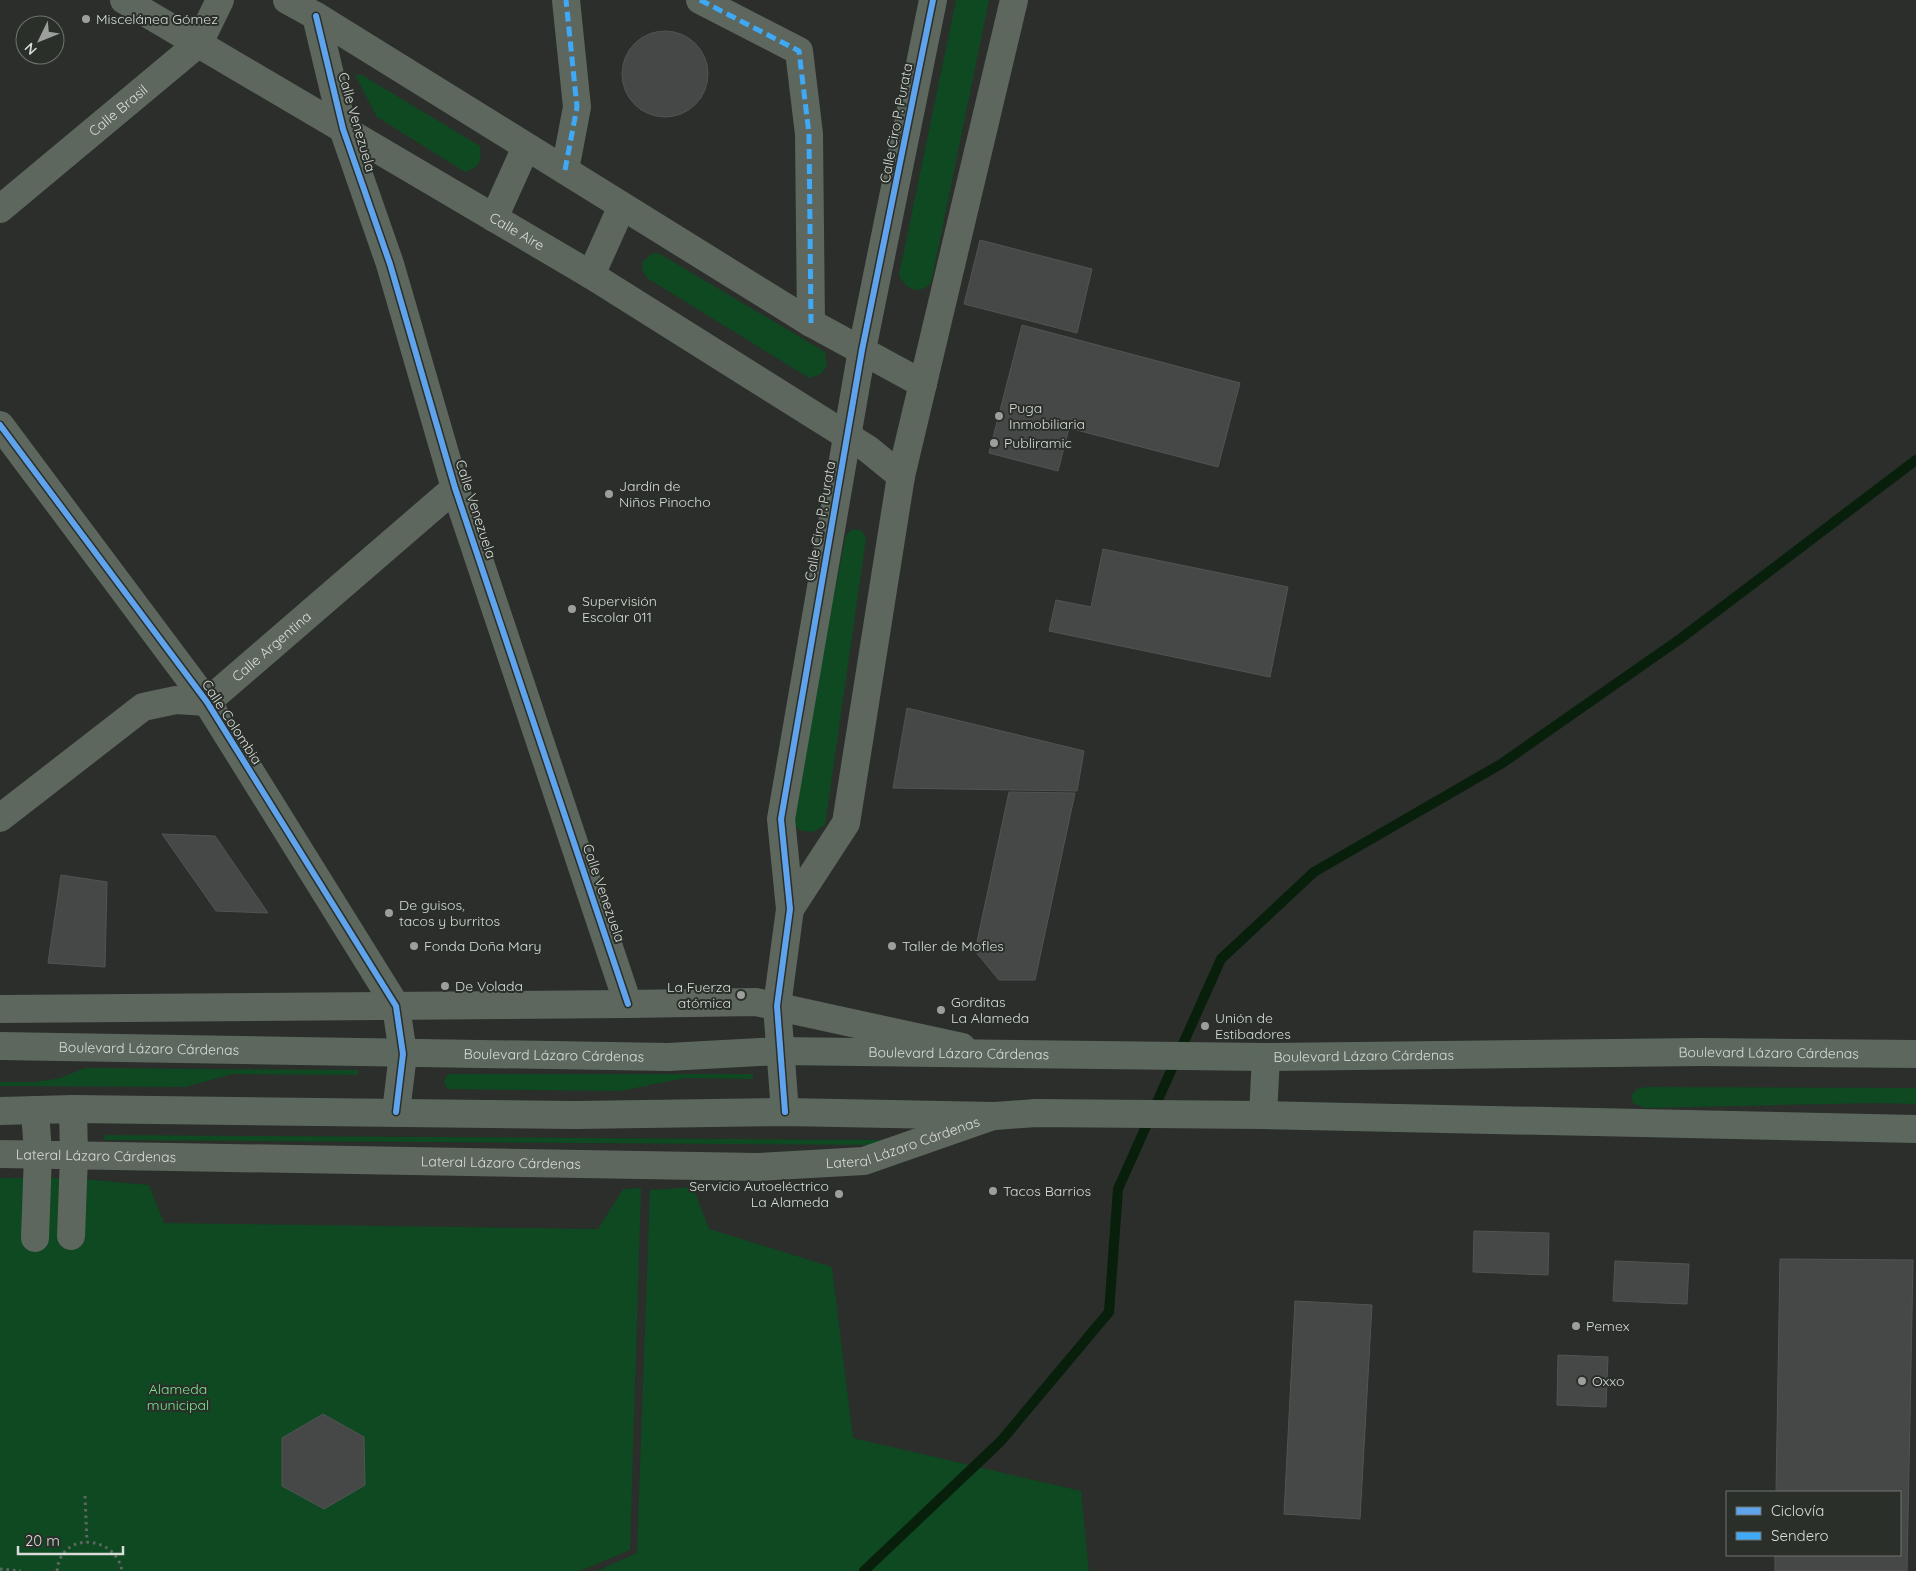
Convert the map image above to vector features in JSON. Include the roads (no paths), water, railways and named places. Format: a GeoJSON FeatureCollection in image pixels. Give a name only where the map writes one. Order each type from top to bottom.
{"type":"FeatureCollection","features":[{"type":"Feature","properties":{"kind":"main road","name":"Boulevard Lázaro Cárdenas"},"geometry":{"type":"LineString","coordinates":[[0,1046],[668,1057],[779,1051],[1266,1057],[1701,1052],[1916,1054]]}},
{"type":"Feature","properties":{"kind":"main road"},"geometry":{"type":"LineString","coordinates":[[1263,1115],[1266,1057]]}},
{"type":"Feature","properties":{"kind":"main road"},"geometry":{"type":"LineString","coordinates":[[0,1111],[73,1109],[576,1115],[785,1112],[995,1116],[1036,1113],[1263,1115],[1916,1129]]}},
{"type":"Feature","properties":{"kind":"street","name":"Calle Aire"},"geometry":{"type":"LineString","coordinates":[[124,0],[591,275],[868,449],[901,476]]}},
{"type":"Feature","properties":{"kind":"street","name":"Calle Brasil"},"geometry":{"type":"LineString","coordinates":[[0,209],[199,44],[220,0]]}},
{"type":"Feature","properties":{"kind":"street"},"geometry":{"type":"LineString","coordinates":[[287,0],[316,16],[811,323],[923,384]]}},
{"type":"Feature","properties":{"kind":"street"},"geometry":{"type":"LineString","coordinates":[[565,170],[577,107],[566,0]]}},
{"type":"Feature","properties":{"kind":"street"},"geometry":{"type":"LineString","coordinates":[[700,0],[799,51],[809,134],[811,323]]}},
{"type":"Feature","properties":{"kind":"street","name":"Calle Ciro P. Purata"},"geometry":{"type":"LineString","coordinates":[[785,1112],[779,1051],[778,1006],[790,909],[781,819],[862,350],[933,0]]}},
{"type":"Feature","properties":{"kind":"street","name":"Calle Ciro P. Purata"},"geometry":{"type":"LineString","coordinates":[[790,909],[846,823],[901,476],[1014,0]]}},
{"type":"Feature","properties":{"kind":"street","name":"Calle Venezuela"},"geometry":{"type":"LineString","coordinates":[[316,16],[343,128],[390,264],[455,488],[628,1004]]}},
{"type":"Feature","properties":{"kind":"street"},"geometry":{"type":"LineString","coordinates":[[494,218],[526,147]]}},
{"type":"Feature","properties":{"kind":"street"},"geometry":{"type":"LineString","coordinates":[[591,275],[622,206]]}},
{"type":"Feature","properties":{"kind":"street","name":"Calle Colombia"},"geometry":{"type":"LineString","coordinates":[[0,426],[207,702],[396,1006],[403,1054],[396,1112]]}},
{"type":"Feature","properties":{"kind":"street","name":"Calle Argentina"},"geometry":{"type":"LineString","coordinates":[[207,702],[455,488]]}},
{"type":"Feature","properties":{"kind":"street"},"geometry":{"type":"LineString","coordinates":[[0,818],[143,707],[176,700],[207,702]]}},
{"type":"Feature","properties":{"kind":"street"},"geometry":{"type":"LineString","coordinates":[[0,1008],[756,1002],[988,1053]]}},
{"type":"Feature","properties":{"kind":"street"},"geometry":{"type":"LineString","coordinates":[[71,1236],[74,1156],[73,1109]]}},
{"type":"Feature","properties":{"kind":"street"},"geometry":{"type":"LineString","coordinates":[[35,1110],[38,1154],[35,1238]]}},
{"type":"Feature","properties":{"kind":"street","name":"Lateral Lázaro Cárdenas"},"geometry":{"type":"LineString","coordinates":[[0,1154],[768,1166],[864,1161],[995,1116]]}},
{"type":"Feature","properties":{"kind":"waterway"},"geometry":{"type":"LineString","coordinates":[[864,1571],[1001,1441],[1109,1312],[1118,1189],[1221,959],[1314,872],[1501,764],[1680,639],[1916,460]]}},
{"type":"Feature","properties":{"kind":"place","name":"Miscelánea Gómez"},"geometry":{"type":"Point","coordinates":[86,19]}},
{"type":"Feature","properties":{"kind":"place","name":"Puga Inmobiliaria"},"geometry":{"type":"Point","coordinates":[999,416]}},
{"type":"Feature","properties":{"kind":"place","name":"Publiramic"},"geometry":{"type":"Point","coordinates":[994,443]}},
{"type":"Feature","properties":{"kind":"place","name":"Jardín de Niños Pinocho"},"geometry":{"type":"Point","coordinates":[609,494]}},
{"type":"Feature","properties":{"kind":"place","name":"Supervisión Escolar 011"},"geometry":{"type":"Point","coordinates":[572,609]}},
{"type":"Feature","properties":{"kind":"place","name":"De guisos, tacos y burritos"},"geometry":{"type":"Point","coordinates":[389,913]}},
{"type":"Feature","properties":{"kind":"place","name":"Fonda Doña Mary"},"geometry":{"type":"Point","coordinates":[414,946]}},
{"type":"Feature","properties":{"kind":"place","name":"Taller de Mofles"},"geometry":{"type":"Point","coordinates":[892,946]}},
{"type":"Feature","properties":{"kind":"place","name":"De Volada"},"geometry":{"type":"Point","coordinates":[445,986]}},
{"type":"Feature","properties":{"kind":"place","name":"La Fuerza atómica"},"geometry":{"type":"Point","coordinates":[741,995]}},
{"type":"Feature","properties":{"kind":"place","name":"Gorditas La Alameda"},"geometry":{"type":"Point","coordinates":[941,1010]}},
{"type":"Feature","properties":{"kind":"place","name":"Unión de Estibadores"},"geometry":{"type":"Point","coordinates":[1205,1026]}},
{"type":"Feature","properties":{"kind":"place","name":"Tacos Barrios"},"geometry":{"type":"Point","coordinates":[993,1191]}},
{"type":"Feature","properties":{"kind":"place","name":"Servicio Autoeléctrico La Alameda"},"geometry":{"type":"Point","coordinates":[839,1194]}},
{"type":"Feature","properties":{"kind":"place","name":"Pemex"},"geometry":{"type":"Point","coordinates":[1576,1326]}},
{"type":"Feature","properties":{"kind":"place","name":"Oxxo"},"geometry":{"type":"Point","coordinates":[1582,1381]}},
{"type":"Feature","properties":{"kind":"park label","name":"Alameda municipal"},"geometry":{"type":"Point","coordinates":[178,1398]}}]}
